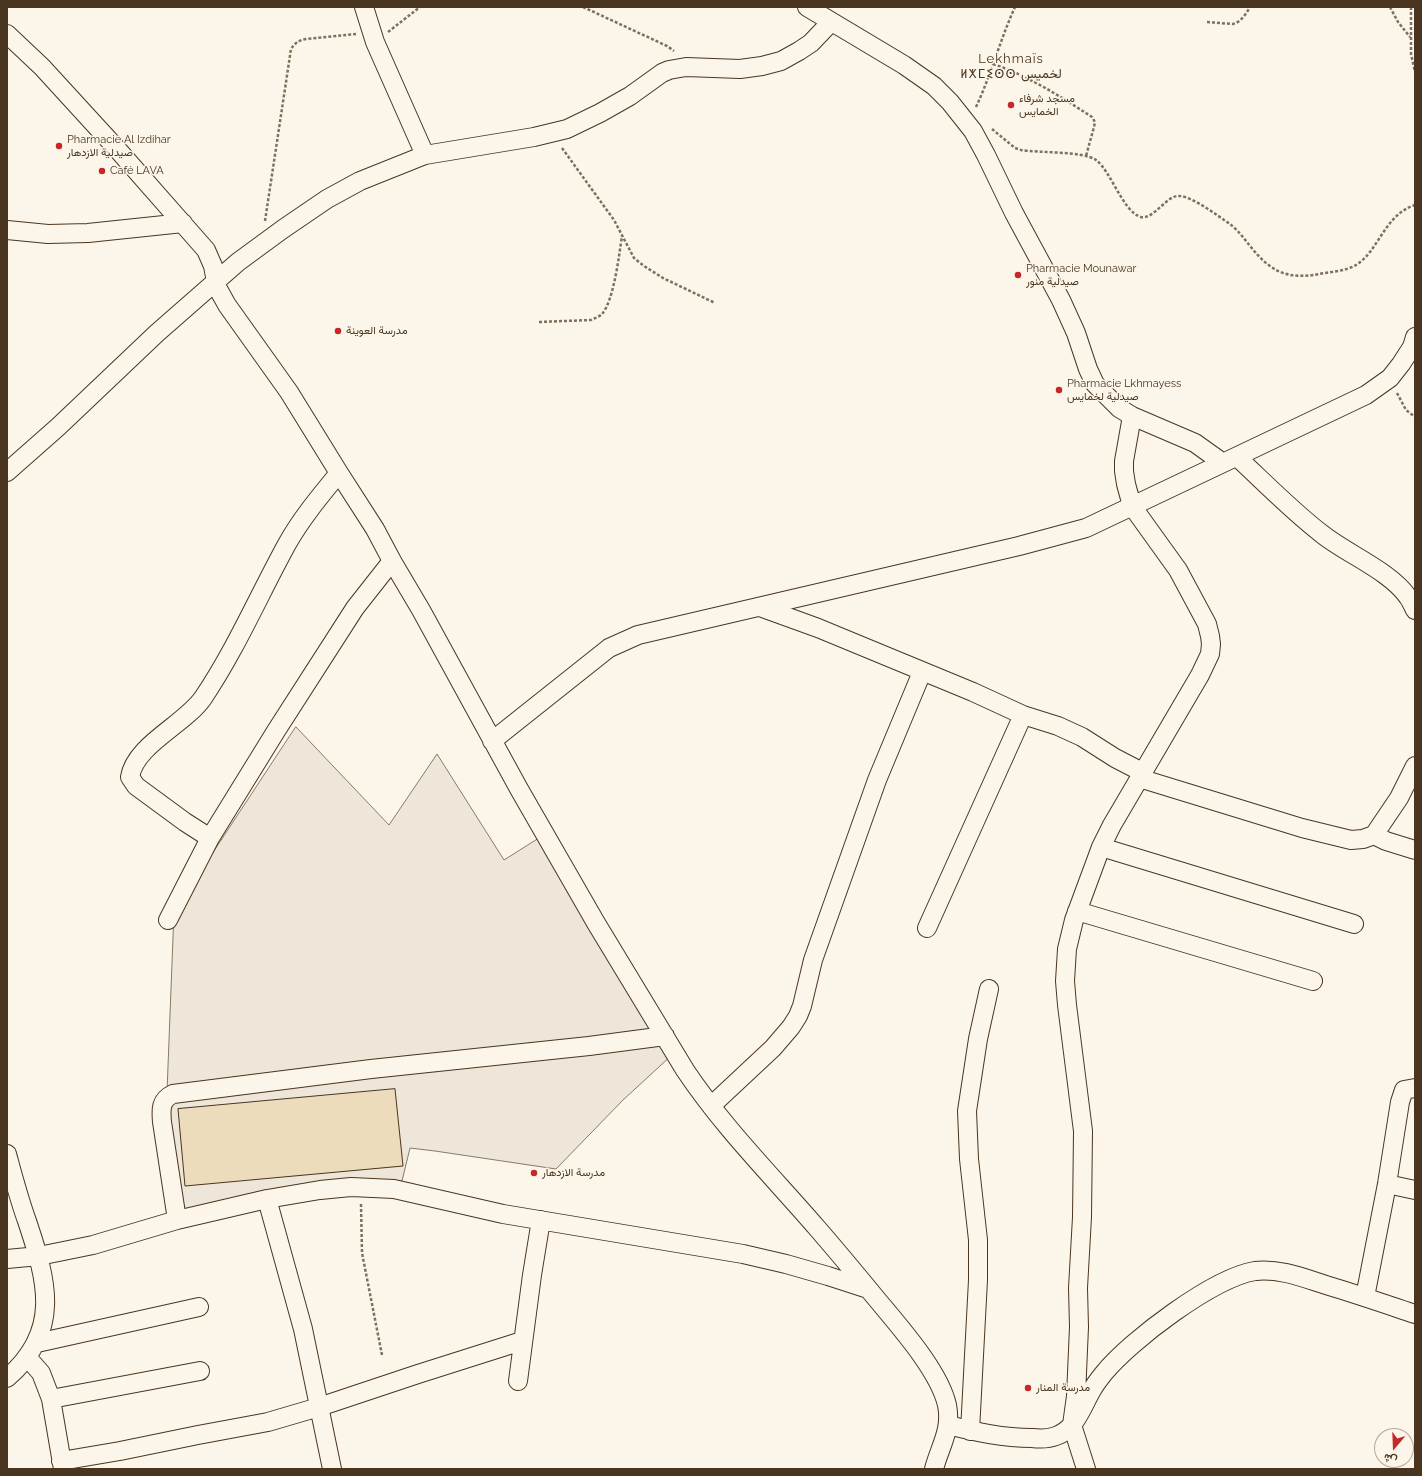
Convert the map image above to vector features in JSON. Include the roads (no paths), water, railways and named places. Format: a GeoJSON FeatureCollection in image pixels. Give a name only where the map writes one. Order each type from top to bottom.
{"type":"FeatureCollection","features":[{"type":"Feature","properties":{"kind":"street"},"geometry":{"type":"LineString","coordinates":[[364,7],[374,37],[425,155]]}},
{"type":"Feature","properties":{"kind":"street"},"geometry":{"type":"LineString","coordinates":[[807,7],[904,65],[934,86],[950,102],[967,123],[986,155],[1014,213],[1061,300],[1076,333],[1088,369],[1096,384],[1119,408],[1132,416],[1230,460],[1276,493],[1295,513],[1318,531],[1342,549],[1374,567],[1395,584],[1407,596],[1415,610]]}},
{"type":"Feature","properties":{"kind":"street"},"geometry":{"type":"LineString","coordinates":[[7,472],[58,427],[157,333],[238,262],[283,228],[327,199],[360,181],[425,155],[552,134],[567,129],[600,114],[630,96],[662,73],[686,67],[740,68],[762,66],[781,61],[799,52],[811,43],[831,22]]}},
{"type":"Feature","properties":{"kind":"street"},"geometry":{"type":"LineString","coordinates":[[7,34],[42,67],[183,223],[208,253],[213,266],[218,290],[289,392],[375,529],[492,741],[596,923],[699,1092],[743,1146],[816,1228],[903,1331],[936,1378],[947,1404],[948,1425],[934,1469]]}},
{"type":"Feature","properties":{"kind":"street"},"geometry":{"type":"LineString","coordinates":[[7,230],[48,234],[88,233],[183,223]]}},
{"type":"Feature","properties":{"kind":"street"},"geometry":{"type":"LineString","coordinates":[[492,741],[609,648],[638,635],[1019,546],[1086,528],[1366,395],[1390,378],[1402,364],[1412,347],[1415,337]]}},
{"type":"Feature","properties":{"kind":"street"},"geometry":{"type":"LineString","coordinates":[[1086,1469],[1072,1425],[1076,1396],[1079,1327],[1078,1288],[1082,1218],[1083,1132],[1065,981],[1067,949],[1077,911],[1101,847],[1112,825],[1200,676],[1210,654],[1211,644],[1207,624],[1187,584],[1132,506],[1124,471],[1132,416]]}},
{"type":"Feature","properties":{"kind":"street"},"geometry":{"type":"LineString","coordinates":[[210,838],[185,822],[136,786],[130,777],[132,767],[142,753],[193,711],[202,699],[244,628],[287,544],[305,516],[339,473]]}},
{"type":"Feature","properties":{"kind":"street"},"geometry":{"type":"LineString","coordinates":[[168,920],[210,838],[276,731],[355,608],[392,561]]}},
{"type":"Feature","properties":{"kind":"street"},"geometry":{"type":"LineString","coordinates":[[760,607],[818,628],[973,692],[1023,715],[1058,726],[1082,737],[1141,775],[1302,828],[1351,840],[1363,839],[1374,835],[1399,798],[1415,766]]}},
{"type":"Feature","properties":{"kind":"street"},"geometry":{"type":"LineString","coordinates":[[711,1106],[773,1048],[791,1027],[798,1016],[802,1006],[815,954],[877,780],[922,672]]}},
{"type":"Feature","properties":{"kind":"street"},"geometry":{"type":"LineString","coordinates":[[927,928],[1023,715]]}},
{"type":"Feature","properties":{"kind":"street"},"geometry":{"type":"LineString","coordinates":[[1374,835],[1386,841],[1415,850]]}},
{"type":"Feature","properties":{"kind":"street"},"geometry":{"type":"LineString","coordinates":[[1101,847],[1354,924]]}},
{"type":"Feature","properties":{"kind":"street"},"geometry":{"type":"LineString","coordinates":[[1077,911],[1313,981]]}},
{"type":"Feature","properties":{"kind":"street"},"geometry":{"type":"LineString","coordinates":[[970,1431],[978,1280],[978,1240],[969,1159],[967,1111],[978,1039],[989,989]]}},
{"type":"Feature","properties":{"kind":"street"},"geometry":{"type":"LineString","coordinates":[[177,1220],[161,1107],[163,1101],[172,1094],[371,1069],[589,1046],[665,1036]]}},
{"type":"Feature","properties":{"kind":"street"},"geometry":{"type":"LineString","coordinates":[[1364,1297],[1387,1184],[1401,1096],[1406,1090],[1415,1088]]}},
{"type":"Feature","properties":{"kind":"street"},"geometry":{"type":"LineString","coordinates":[[7,1154],[26,1220],[39,1256],[46,1303],[43,1324],[32,1350],[7,1378]]}},
{"type":"Feature","properties":{"kind":"street"},"geometry":{"type":"LineString","coordinates":[[1387,1184],[1415,1190]]}},
{"type":"Feature","properties":{"kind":"street"},"geometry":{"type":"LineString","coordinates":[[7,1259],[39,1256],[93,1245],[177,1220],[267,1199],[320,1190],[361,1187],[394,1189],[503,1214],[743,1254],[786,1264],[868,1289]]}},
{"type":"Feature","properties":{"kind":"street"},"geometry":{"type":"LineString","coordinates":[[267,1199],[303,1329],[332,1469]]}},
{"type":"Feature","properties":{"kind":"street"},"geometry":{"type":"LineString","coordinates":[[518,1381],[522,1341],[541,1220]]}},
{"type":"Feature","properties":{"kind":"street"},"geometry":{"type":"LineString","coordinates":[[948,1425],[1000,1437],[1044,1438],[1054,1437],[1064,1433],[1072,1425],[1082,1410],[1093,1388],[1105,1371],[1123,1353],[1149,1331],[1188,1303],[1236,1277],[1256,1271],[1274,1271],[1300,1277],[1415,1314]]}},
{"type":"Feature","properties":{"kind":"street"},"geometry":{"type":"LineString","coordinates":[[32,1350],[199,1307]]}},
{"type":"Feature","properties":{"kind":"street"},"geometry":{"type":"LineString","coordinates":[[32,1350],[51,1399],[62,1465],[120,1451],[268,1422],[319,1407],[522,1341]]}},
{"type":"Feature","properties":{"kind":"street"},"geometry":{"type":"LineString","coordinates":[[51,1399],[200,1372]]}},
{"type":"Feature","properties":{"kind":"place","name":"مسجد شرفاء الخمايس"},"geometry":{"type":"Point","coordinates":[1011,105]}},
{"type":"Feature","properties":{"kind":"place","name":"Pharmacie Al Izdihar صيدلية الازدهار"},"geometry":{"type":"Point","coordinates":[59,146]}},
{"type":"Feature","properties":{"kind":"place","name":"Café LAVA"},"geometry":{"type":"Point","coordinates":[102,171]}},
{"type":"Feature","properties":{"kind":"place","name":"Pharmacie Mounawar صيدلية منور"},"geometry":{"type":"Point","coordinates":[1018,275]}},
{"type":"Feature","properties":{"kind":"place","name":"مدرسة العوينة"},"geometry":{"type":"Point","coordinates":[338,331]}},
{"type":"Feature","properties":{"kind":"place","name":"Pharmacie Lkhmayess صيدلية لخمايس"},"geometry":{"type":"Point","coordinates":[1059,390]}},
{"type":"Feature","properties":{"kind":"place","name":"مدرسة الازدهار"},"geometry":{"type":"Point","coordinates":[534,1173]}},
{"type":"Feature","properties":{"kind":"place","name":"مدرسة المنار"},"geometry":{"type":"Point","coordinates":[1028,1388]}},
{"type":"Feature","properties":{"kind":"district","name":"Lekhmaïs ⵍⵅⵎⵉⵙⵙ لخميس"},"geometry":{"type":"Point","coordinates":[1011,66]}}]}
